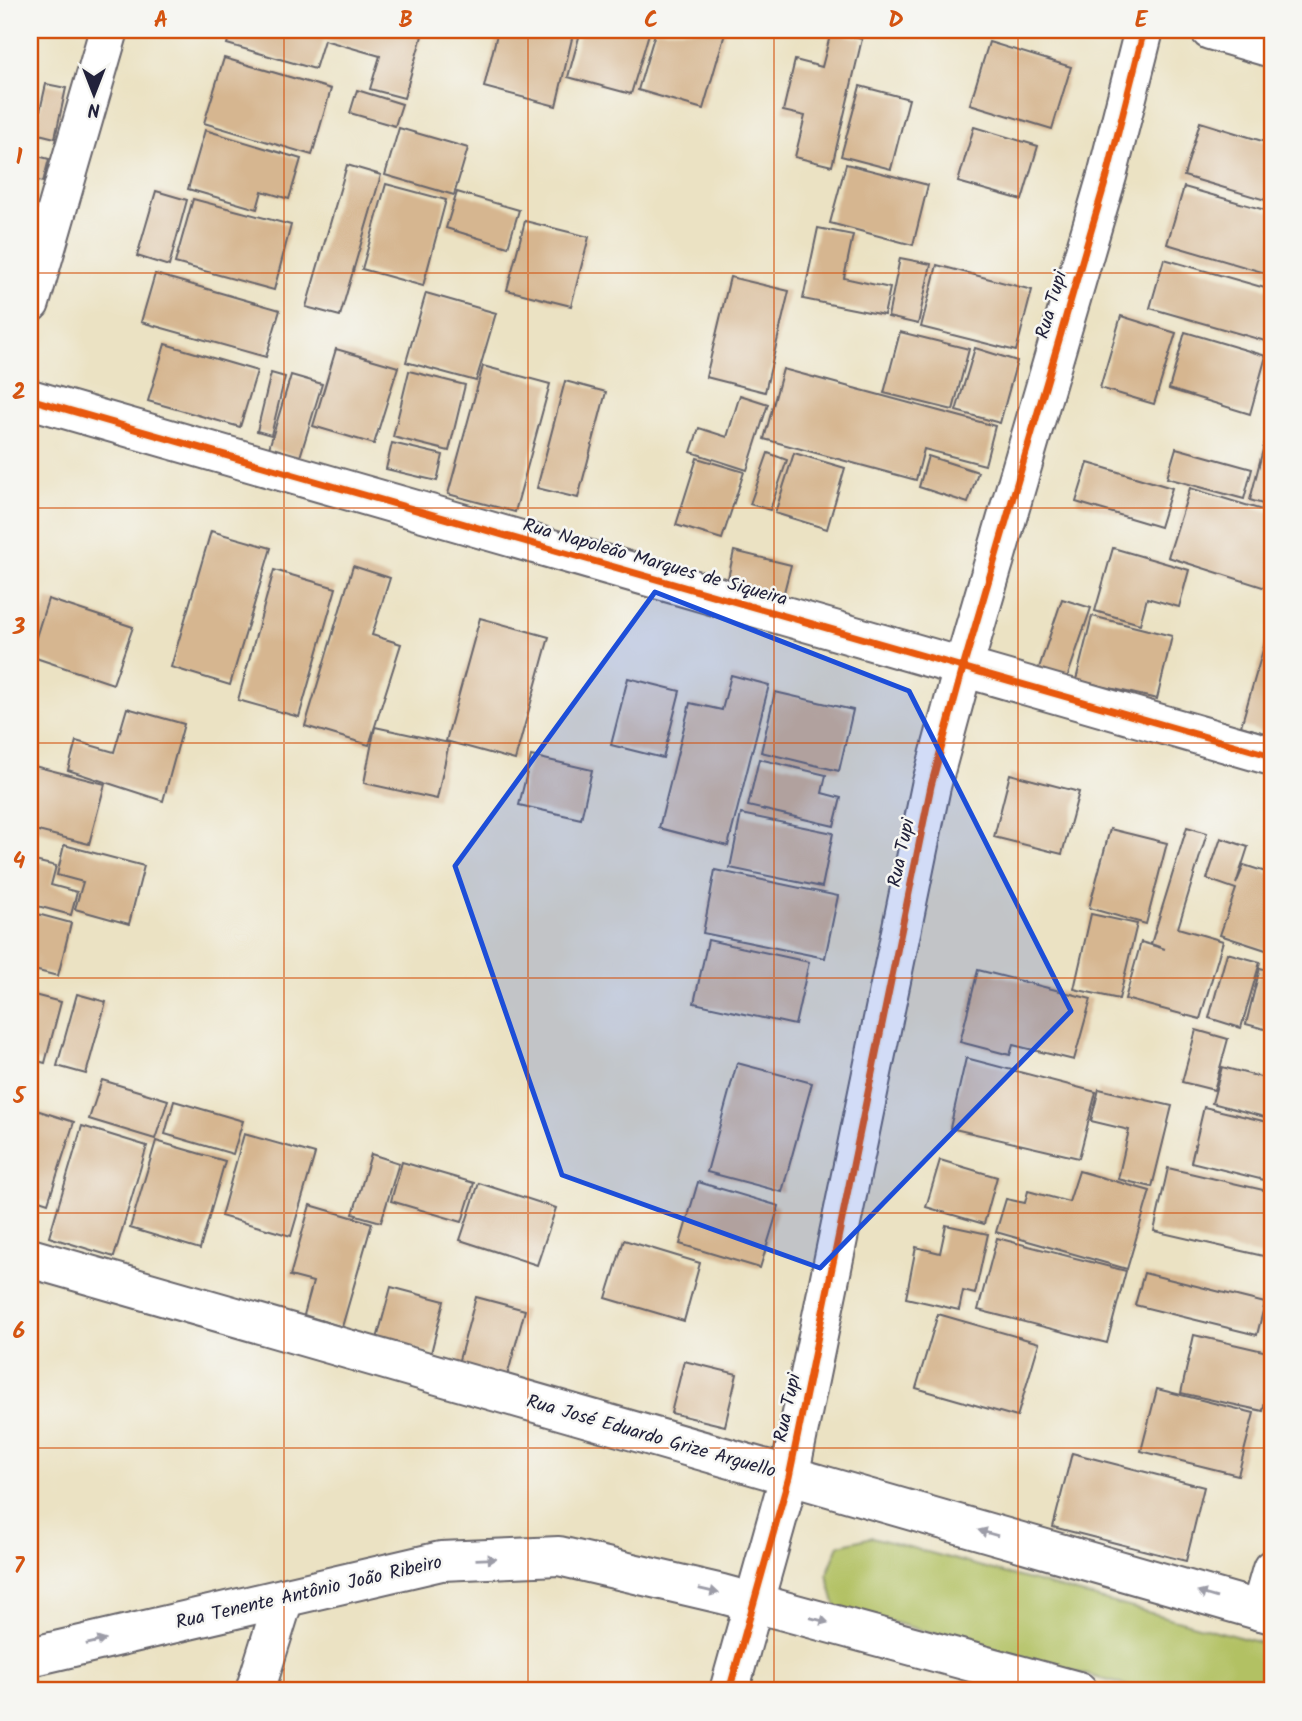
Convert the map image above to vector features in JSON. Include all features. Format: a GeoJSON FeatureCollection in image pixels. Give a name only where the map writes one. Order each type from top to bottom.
{"type":"FeatureCollection","features":[{"type":"Feature","properties":{"kind":"street"},"geometry":{"type":"LineString","coordinates":[[30,303],[109,30]]}},
{"type":"Feature","properties":{"kind":"street","name":"Rua Tupi"},"geometry":{"type":"LineString","coordinates":[[729,1691],[789,1477],[932,786],[962,668],[1107,176],[1144,30]]}},
{"type":"Feature","properties":{"kind":"street"},"geometry":{"type":"LineString","coordinates":[[1210,30],[1272,48]]}},
{"type":"Feature","properties":{"kind":"street","name":"Rua Napoleão Marques de Siqueira"},"geometry":{"type":"LineString","coordinates":[[30,399],[1272,757]]}},
{"type":"Feature","properties":{"kind":"street","name":"Rua José Eduardo Grize Arguello"},"geometry":{"type":"LineString","coordinates":[[30,1258],[1266,1612]]}},
{"type":"Feature","properties":{"kind":"street","name":"Rua Tenente Antônio João Ribeiro"},"geometry":{"type":"LineString","coordinates":[[30,1657],[441,1561],[559,1556],[753,1602],[1078,1691]]}},
{"type":"Feature","properties":{"kind":"street"},"geometry":{"type":"LineString","coordinates":[[1266,1612],[1272,1569]]}},
{"type":"Feature","properties":{"kind":"street"},"geometry":{"type":"LineString","coordinates":[[255,1691],[284,1598]]}},
{"type":"Feature","properties":{"kind":"highlighted area"},"geometry":{"type":"Polygon","coordinates":[[[655,592],[909,691],[1071,1011],[820,1268],[562,1175],[455,866],[655,592]]]}},
{"type":"Feature","properties":{"kind":"green space"},"geometry":{"type":"Polygon","coordinates":[[[872,1537],[1272,1646],[1272,1691],[1146,1691],[836,1607],[827,1574],[839,1545],[872,1537]]]}},
{"type":"Feature","properties":{"kind":"building"},"geometry":{"type":"Polygon","coordinates":[[[231,30],[402,30],[422,36],[404,98],[370,89],[380,56],[324,40],[315,69],[227,44],[231,30]]]}},
{"type":"Feature","properties":{"kind":"building"},"geometry":{"type":"Polygon","coordinates":[[[498,30],[574,30],[556,106],[484,87],[498,30]]]}},
{"type":"Feature","properties":{"kind":"building"},"geometry":{"type":"Polygon","coordinates":[[[581,30],[650,30],[631,94],[568,77],[581,30]]]}},
{"type":"Feature","properties":{"kind":"building"},"geometry":{"type":"Polygon","coordinates":[[[656,30],[726,30],[703,109],[638,90],[656,30]]]}},
{"type":"Feature","properties":{"kind":"building"},"geometry":{"type":"Polygon","coordinates":[[[831,32],[862,39],[832,166],[795,157],[805,116],[783,111],[795,60],[822,67],[831,32]]]}},
{"type":"Feature","properties":{"kind":"building"},"geometry":{"type":"Polygon","coordinates":[[[989,42],[1071,67],[1052,129],[970,104],[989,42]]]}},
{"type":"Feature","properties":{"kind":"building"},"geometry":{"type":"Polygon","coordinates":[[[224,58],[331,89],[312,155],[204,123],[224,58]]]}},
{"type":"Feature","properties":{"kind":"building"},"geometry":{"type":"Polygon","coordinates":[[[46,84],[66,88],[55,138],[35,133],[46,84]]]}},
{"type":"Feature","properties":{"kind":"building"},"geometry":{"type":"Polygon","coordinates":[[[860,86],[909,99],[891,169],[841,156],[860,86]]]}},
{"type":"Feature","properties":{"kind":"building"},"geometry":{"type":"Polygon","coordinates":[[[357,90],[402,104],[395,126],[350,113],[357,90]]]}},
{"type":"Feature","properties":{"kind":"building"},"geometry":{"type":"Polygon","coordinates":[[[1200,122],[1272,144],[1272,202],[1184,176],[1200,122]]]}},
{"type":"Feature","properties":{"kind":"building"},"geometry":{"type":"Polygon","coordinates":[[[974,127],[1038,146],[1022,200],[958,182],[974,127]]]}},
{"type":"Feature","properties":{"kind":"building"},"geometry":{"type":"Polygon","coordinates":[[[399,128],[468,148],[454,195],[385,175],[399,128]]]}},
{"type":"Feature","properties":{"kind":"building"},"geometry":{"type":"Polygon","coordinates":[[[205,130],[301,159],[289,199],[262,191],[257,209],[188,189],[205,130]]]}},
{"type":"Feature","properties":{"kind":"building"},"geometry":{"type":"Polygon","coordinates":[[[30,154],[49,159],[43,182],[30,179],[30,154]]]}},
{"type":"Feature","properties":{"kind":"building"},"geometry":{"type":"Polygon","coordinates":[[[846,164],[928,185],[913,245],[830,223],[846,164]]]}},
{"type":"Feature","properties":{"kind":"building"},"geometry":{"type":"Polygon","coordinates":[[[347,165],[381,175],[340,316],[306,307],[347,165]]]}},
{"type":"Feature","properties":{"kind":"building"},"geometry":{"type":"Polygon","coordinates":[[[386,184],[446,200],[423,286],[362,269],[386,184]]]}},
{"type":"Feature","properties":{"kind":"building"},"geometry":{"type":"Polygon","coordinates":[[[1184,187],[1272,212],[1272,275],[1167,244],[1184,187]]]}},
{"type":"Feature","properties":{"kind":"building"},"geometry":{"type":"Polygon","coordinates":[[[156,191],[187,200],[169,266],[137,256],[156,191]]]}},
{"type":"Feature","properties":{"kind":"building"},"geometry":{"type":"Polygon","coordinates":[[[457,192],[519,210],[508,247],[446,228],[457,192]]]}},
{"type":"Feature","properties":{"kind":"building"},"geometry":{"type":"Polygon","coordinates":[[[193,199],[291,225],[274,290],[175,263],[193,199]]]}},
{"type":"Feature","properties":{"kind":"building"},"geometry":{"type":"Polygon","coordinates":[[[525,221],[589,237],[571,306],[507,290],[525,221]]]}},
{"type":"Feature","properties":{"kind":"building"},"geometry":{"type":"Polygon","coordinates":[[[818,228],[853,235],[844,278],[890,288],[884,315],[803,299],[818,228]]]}},
{"type":"Feature","properties":{"kind":"building"},"geometry":{"type":"Polygon","coordinates":[[[900,258],[931,264],[918,324],[888,317],[900,258]]]}},
{"type":"Feature","properties":{"kind":"building"},"geometry":{"type":"Polygon","coordinates":[[[1164,259],[1272,290],[1272,343],[1150,308],[1164,259]]]}},
{"type":"Feature","properties":{"kind":"building"},"geometry":{"type":"Polygon","coordinates":[[[937,265],[1032,290],[1016,351],[921,327],[937,265]]]}},
{"type":"Feature","properties":{"kind":"building"},"geometry":{"type":"Polygon","coordinates":[[[155,274],[280,310],[266,357],[141,322],[155,274]]]}},
{"type":"Feature","properties":{"kind":"building"},"geometry":{"type":"Polygon","coordinates":[[[730,277],[789,291],[765,392],[706,377],[730,277]]]}},
{"type":"Feature","properties":{"kind":"building"},"geometry":{"type":"Polygon","coordinates":[[[426,293],[496,313],[476,381],[406,362],[426,293]]]}},
{"type":"Feature","properties":{"kind":"building"},"geometry":{"type":"Polygon","coordinates":[[[1121,316],[1176,333],[1154,404],[1100,388],[1121,316]]]}},
{"type":"Feature","properties":{"kind":"building"},"geometry":{"type":"Polygon","coordinates":[[[900,332],[969,349],[953,410],[884,393],[900,332]]]}},
{"type":"Feature","properties":{"kind":"building"},"geometry":{"type":"Polygon","coordinates":[[[1185,332],[1266,356],[1250,414],[1169,389],[1185,332]]]}},
{"type":"Feature","properties":{"kind":"building"},"geometry":{"type":"Polygon","coordinates":[[[165,344],[257,371],[240,427],[148,401],[165,344]]]}},
{"type":"Feature","properties":{"kind":"building"},"geometry":{"type":"Polygon","coordinates":[[[975,348],[1017,361],[1000,423],[956,411],[975,348]]]}},
{"type":"Feature","properties":{"kind":"building"},"geometry":{"type":"Polygon","coordinates":[[[336,349],[398,367],[374,444],[313,426],[336,349]]]}},
{"type":"Feature","properties":{"kind":"building"},"geometry":{"type":"Polygon","coordinates":[[[483,366],[550,384],[515,512],[448,494],[483,366]]]}},
{"type":"Feature","properties":{"kind":"building"},"geometry":{"type":"Polygon","coordinates":[[[783,369],[995,426],[985,465],[924,449],[916,480],[764,439],[783,369]]]}},
{"type":"Feature","properties":{"kind":"building"},"geometry":{"type":"Polygon","coordinates":[[[409,371],[465,385],[449,451],[393,437],[409,371]]]}},
{"type":"Feature","properties":{"kind":"building"},"geometry":{"type":"Polygon","coordinates":[[[271,373],[285,377],[271,435],[257,431],[271,373]]]}},
{"type":"Feature","properties":{"kind":"building"},"geometry":{"type":"Polygon","coordinates":[[[291,375],[322,384],[300,457],[269,448],[291,375]]]}},
{"type":"Feature","properties":{"kind":"building"},"geometry":{"type":"Polygon","coordinates":[[[565,381],[606,392],[578,498],[537,488],[565,381]]]}},
{"type":"Feature","properties":{"kind":"building"},"geometry":{"type":"Polygon","coordinates":[[[740,395],[768,404],[747,470],[691,452],[699,428],[727,437],[740,395]]]}},
{"type":"Feature","properties":{"kind":"building"},"geometry":{"type":"Polygon","coordinates":[[[1266,438],[1272,439],[1272,507],[1250,500],[1266,438]]]}},
{"type":"Feature","properties":{"kind":"building"},"geometry":{"type":"Polygon","coordinates":[[[392,443],[443,455],[437,481],[386,469],[392,443]]]}},
{"type":"Feature","properties":{"kind":"building"},"geometry":{"type":"Polygon","coordinates":[[[1176,448],[1252,469],[1244,499],[1167,478],[1176,448]]]}},
{"type":"Feature","properties":{"kind":"building"},"geometry":{"type":"Polygon","coordinates":[[[768,453],[787,460],[770,510],[750,504],[768,453]]]}},
{"type":"Feature","properties":{"kind":"building"},"geometry":{"type":"Polygon","coordinates":[[[794,453],[845,468],[827,529],[775,513],[794,453]]]}},
{"type":"Feature","properties":{"kind":"building"},"geometry":{"type":"Polygon","coordinates":[[[928,456],[978,472],[968,503],[919,487],[928,456]]]}},
{"type":"Feature","properties":{"kind":"building"},"geometry":{"type":"Polygon","coordinates":[[[697,458],[744,472],[722,539],[676,525],[697,458]]]}},
{"type":"Feature","properties":{"kind":"building"},"geometry":{"type":"Polygon","coordinates":[[[1088,463],[1172,488],[1160,527],[1076,502],[1088,463]]]}},
{"type":"Feature","properties":{"kind":"building"},"geometry":{"type":"Polygon","coordinates":[[[1190,488],[1272,513],[1272,590],[1168,557],[1190,488]]]}},
{"type":"Feature","properties":{"kind":"building"},"geometry":{"type":"Polygon","coordinates":[[[211,531],[271,548],[230,685],[171,667],[211,531]]]}},
{"type":"Feature","properties":{"kind":"building"},"geometry":{"type":"Polygon","coordinates":[[[1113,548],[1189,570],[1179,607],[1147,598],[1140,624],[1095,611],[1113,548]]]}},
{"type":"Feature","properties":{"kind":"building"},"geometry":{"type":"Polygon","coordinates":[[[734,551],[791,565],[783,596],[727,583],[734,551]]]}},
{"type":"Feature","properties":{"kind":"building"},"geometry":{"type":"Polygon","coordinates":[[[353,566],[390,578],[372,635],[401,644],[369,745],[305,726],[353,566]]]}},
{"type":"Feature","properties":{"kind":"building"},"geometry":{"type":"Polygon","coordinates":[[[274,570],[336,588],[299,717],[238,700],[274,570]]]}},
{"type":"Feature","properties":{"kind":"building"},"geometry":{"type":"Polygon","coordinates":[[[48,599],[133,627],[113,684],[30,656],[48,599]]]}},
{"type":"Feature","properties":{"kind":"building"},"geometry":{"type":"Polygon","coordinates":[[[1062,599],[1091,608],[1066,681],[1038,671],[1062,599]]]}},
{"type":"Feature","properties":{"kind":"building"},"geometry":{"type":"Polygon","coordinates":[[[1092,616],[1172,636],[1157,699],[1076,680],[1092,616]]]}},
{"type":"Feature","properties":{"kind":"building"},"geometry":{"type":"Polygon","coordinates":[[[480,618],[549,637],[515,760],[446,741],[480,618]]]}},
{"type":"Feature","properties":{"kind":"building"},"geometry":{"type":"Polygon","coordinates":[[[1272,619],[1272,730],[1271,735],[1241,726],[1272,619]]]}},
{"type":"Feature","properties":{"kind":"building"},"geometry":{"type":"Polygon","coordinates":[[[731,675],[769,685],[728,846],[659,828],[690,703],[722,710],[731,675]]]}},
{"type":"Feature","properties":{"kind":"building"},"geometry":{"type":"Polygon","coordinates":[[[628,678],[680,691],[663,758],[611,745],[628,678]]]}},
{"type":"Feature","properties":{"kind":"building"},"geometry":{"type":"Polygon","coordinates":[[[775,692],[853,710],[839,771],[761,752],[775,692]]]}},
{"type":"Feature","properties":{"kind":"building"},"geometry":{"type":"Polygon","coordinates":[[[127,708],[184,724],[163,801],[68,770],[76,741],[114,752],[127,708]]]}},
{"type":"Feature","properties":{"kind":"building"},"geometry":{"type":"Polygon","coordinates":[[[375,727],[449,743],[437,799],[364,783],[375,727]]]}},
{"type":"Feature","properties":{"kind":"building"},"geometry":{"type":"Polygon","coordinates":[[[531,756],[592,770],[581,819],[519,805],[531,756]]]}},
{"type":"Feature","properties":{"kind":"building"},"geometry":{"type":"Polygon","coordinates":[[[759,759],[826,775],[822,793],[841,798],[834,826],[748,806],[759,759]]]}},
{"type":"Feature","properties":{"kind":"building"},"geometry":{"type":"Polygon","coordinates":[[[30,765],[105,784],[89,844],[30,829],[30,765]]]}},
{"type":"Feature","properties":{"kind":"building"},"geometry":{"type":"Polygon","coordinates":[[[1010,774],[1079,792],[1062,854],[994,837],[1010,774]]]}},
{"type":"Feature","properties":{"kind":"building"},"geometry":{"type":"Polygon","coordinates":[[[741,814],[833,833],[822,887],[730,868],[741,814]]]}},
{"type":"Feature","properties":{"kind":"building"},"geometry":{"type":"Polygon","coordinates":[[[1187,827],[1207,833],[1178,928],[1223,941],[1200,1019],[1125,999],[1141,942],[1165,949],[1151,944],[1187,827]]]}},
{"type":"Feature","properties":{"kind":"building"},"geometry":{"type":"Polygon","coordinates":[[[1110,829],[1167,843],[1146,924],[1089,908],[1110,829]]]}},
{"type":"Feature","properties":{"kind":"building"},"geometry":{"type":"Polygon","coordinates":[[[1221,838],[1248,847],[1236,884],[1244,865],[1272,874],[1272,952],[1220,935],[1236,889],[1207,879],[1221,838]]]}},
{"type":"Feature","properties":{"kind":"building"},"geometry":{"type":"Polygon","coordinates":[[[64,845],[144,866],[129,924],[75,909],[83,882],[57,875],[64,845]]]}},
{"type":"Feature","properties":{"kind":"building"},"geometry":{"type":"Polygon","coordinates":[[[30,860],[56,866],[51,885],[77,892],[71,915],[30,904],[30,860]]]}},
{"type":"Feature","properties":{"kind":"building"},"geometry":{"type":"Polygon","coordinates":[[[715,870],[838,896],[825,958],[703,933],[715,870]]]}},
{"type":"Feature","properties":{"kind":"building"},"geometry":{"type":"Polygon","coordinates":[[[30,912],[71,923],[58,976],[30,969],[30,912]]]}},
{"type":"Feature","properties":{"kind":"building"},"geometry":{"type":"Polygon","coordinates":[[[1091,914],[1137,924],[1119,999],[1074,989],[1091,914]]]}},
{"type":"Feature","properties":{"kind":"building"},"geometry":{"type":"Polygon","coordinates":[[[708,940],[809,962],[795,1025],[694,1003],[708,940]]]}},
{"type":"Feature","properties":{"kind":"building"},"geometry":{"type":"Polygon","coordinates":[[[1227,953],[1260,962],[1241,1028],[1209,1018],[1227,953]]]}},
{"type":"Feature","properties":{"kind":"building"},"geometry":{"type":"Polygon","coordinates":[[[1260,968],[1272,971],[1272,1031],[1246,1024],[1260,968]]]}},
{"type":"Feature","properties":{"kind":"building"},"geometry":{"type":"Polygon","coordinates":[[[978,970],[1091,999],[1074,1060],[1013,1045],[1010,1055],[960,1042],[978,970]]]}},
{"type":"Feature","properties":{"kind":"building"},"geometry":{"type":"Polygon","coordinates":[[[30,994],[61,1002],[45,1063],[30,1059],[30,994]]]}},
{"type":"Feature","properties":{"kind":"building"},"geometry":{"type":"Polygon","coordinates":[[[77,994],[106,1002],[86,1074],[57,1066],[77,994]]]}},
{"type":"Feature","properties":{"kind":"building"},"geometry":{"type":"Polygon","coordinates":[[[1196,1030],[1228,1039],[1214,1090],[1182,1082],[1196,1030]]]}},
{"type":"Feature","properties":{"kind":"building"},"geometry":{"type":"Polygon","coordinates":[[[966,1058],[1096,1092],[1079,1158],[950,1128],[966,1058]]]}},
{"type":"Feature","properties":{"kind":"building"},"geometry":{"type":"Polygon","coordinates":[[[737,1063],[812,1083],[782,1192],[707,1172],[737,1063]]]}},
{"type":"Feature","properties":{"kind":"building"},"geometry":{"type":"Polygon","coordinates":[[[1222,1067],[1272,1080],[1272,1119],[1212,1103],[1222,1067]]]}},
{"type":"Feature","properties":{"kind":"building"},"geometry":{"type":"Polygon","coordinates":[[[102,1080],[168,1100],[155,1139],[89,1119],[102,1080]]]}},
{"type":"Feature","properties":{"kind":"building"},"geometry":{"type":"Polygon","coordinates":[[[1099,1089],[1172,1106],[1152,1187],[1118,1179],[1129,1130],[1091,1121],[1099,1089]]]}},
{"type":"Feature","properties":{"kind":"building"},"geometry":{"type":"Polygon","coordinates":[[[174,1101],[243,1121],[233,1154],[165,1134],[174,1101]]]}},
{"type":"Feature","properties":{"kind":"building"},"geometry":{"type":"Polygon","coordinates":[[[1204,1107],[1272,1123],[1272,1182],[1191,1162],[1204,1107]]]}},
{"type":"Feature","properties":{"kind":"building"},"geometry":{"type":"Polygon","coordinates":[[[30,1108],[74,1122],[48,1203],[30,1197],[30,1108]]]}},
{"type":"Feature","properties":{"kind":"building"},"geometry":{"type":"Polygon","coordinates":[[[82,1126],[147,1146],[114,1257],[49,1237],[82,1126]]]}},
{"type":"Feature","properties":{"kind":"building"},"geometry":{"type":"Polygon","coordinates":[[[244,1134],[315,1154],[291,1236],[221,1216],[244,1134]]]}},
{"type":"Feature","properties":{"kind":"building"},"geometry":{"type":"Polygon","coordinates":[[[156,1141],[225,1161],[200,1249],[130,1228],[156,1141]]]}},
{"type":"Feature","properties":{"kind":"building"},"geometry":{"type":"Polygon","coordinates":[[[371,1154],[399,1163],[381,1222],[353,1214],[371,1154]]]}},
{"type":"Feature","properties":{"kind":"building"},"geometry":{"type":"Polygon","coordinates":[[[940,1160],[997,1177],[984,1224],[926,1207],[940,1160]]]}},
{"type":"Feature","properties":{"kind":"building"},"geometry":{"type":"Polygon","coordinates":[[[402,1162],[474,1183],[462,1222],[391,1201],[402,1162]]]}},
{"type":"Feature","properties":{"kind":"building"},"geometry":{"type":"Polygon","coordinates":[[[1168,1168],[1272,1192],[1272,1258],[1154,1231],[1168,1168]]]}},
{"type":"Feature","properties":{"kind":"building"},"geometry":{"type":"Polygon","coordinates":[[[1079,1171],[1150,1191],[1127,1269],[996,1232],[1006,1199],[1025,1203],[1028,1191],[1069,1202],[1079,1171]]]}},
{"type":"Feature","properties":{"kind":"building"},"geometry":{"type":"Polygon","coordinates":[[[698,1182],[779,1206],[760,1268],[680,1244],[698,1182]]]}},
{"type":"Feature","properties":{"kind":"building"},"geometry":{"type":"Polygon","coordinates":[[[479,1183],[556,1208],[537,1265],[460,1240],[479,1183]]]}},
{"type":"Feature","properties":{"kind":"building"},"geometry":{"type":"Polygon","coordinates":[[[310,1205],[372,1223],[342,1327],[304,1315],[313,1282],[290,1276],[310,1205]]]}},
{"type":"Feature","properties":{"kind":"building"},"geometry":{"type":"Polygon","coordinates":[[[946,1225],[988,1234],[975,1294],[963,1291],[959,1310],[906,1298],[916,1247],[940,1253],[946,1225]]]}},
{"type":"Feature","properties":{"kind":"building"},"geometry":{"type":"Polygon","coordinates":[[[997,1238],[1126,1271],[1107,1343],[978,1310],[997,1238]]]}},
{"type":"Feature","properties":{"kind":"building"},"geometry":{"type":"Polygon","coordinates":[[[624,1240],[700,1263],[684,1321],[606,1298],[624,1240]]]}},
{"type":"Feature","properties":{"kind":"building"},"geometry":{"type":"Polygon","coordinates":[[[1144,1273],[1265,1303],[1257,1335],[1135,1305],[1144,1273]]]}},
{"type":"Feature","properties":{"kind":"building"},"geometry":{"type":"Polygon","coordinates":[[[391,1287],[444,1301],[431,1353],[377,1339],[391,1287]]]}},
{"type":"Feature","properties":{"kind":"building"},"geometry":{"type":"Polygon","coordinates":[[[476,1297],[525,1310],[505,1384],[456,1371],[476,1297]]]}},
{"type":"Feature","properties":{"kind":"building"},"geometry":{"type":"Polygon","coordinates":[[[938,1314],[1039,1343],[1017,1417],[916,1388],[938,1314]]]}},
{"type":"Feature","properties":{"kind":"building"},"geometry":{"type":"Polygon","coordinates":[[[1194,1335],[1272,1353],[1272,1369],[1263,1411],[1181,1393],[1194,1335]]]}},
{"type":"Feature","properties":{"kind":"building"},"geometry":{"type":"Polygon","coordinates":[[[684,1361],[737,1374],[725,1426],[671,1413],[684,1361]]]}},
{"type":"Feature","properties":{"kind":"building"},"geometry":{"type":"Polygon","coordinates":[[[1157,1389],[1254,1413],[1238,1475],[1141,1451],[1157,1389]]]}},
{"type":"Feature","properties":{"kind":"building"},"geometry":{"type":"Polygon","coordinates":[[[1072,1453],[1204,1487],[1186,1561],[1053,1527],[1072,1453]]]}},
{"type":"Feature","properties":{"kind":"cycle path"},"geometry":{"type":"LineString","coordinates":[[729,1691],[789,1477],[931,786],[1107,176],[1144,30]]}},
{"type":"Feature","properties":{"kind":"cycle path"},"geometry":{"type":"LineString","coordinates":[[30,399],[1272,756]]}}]}
